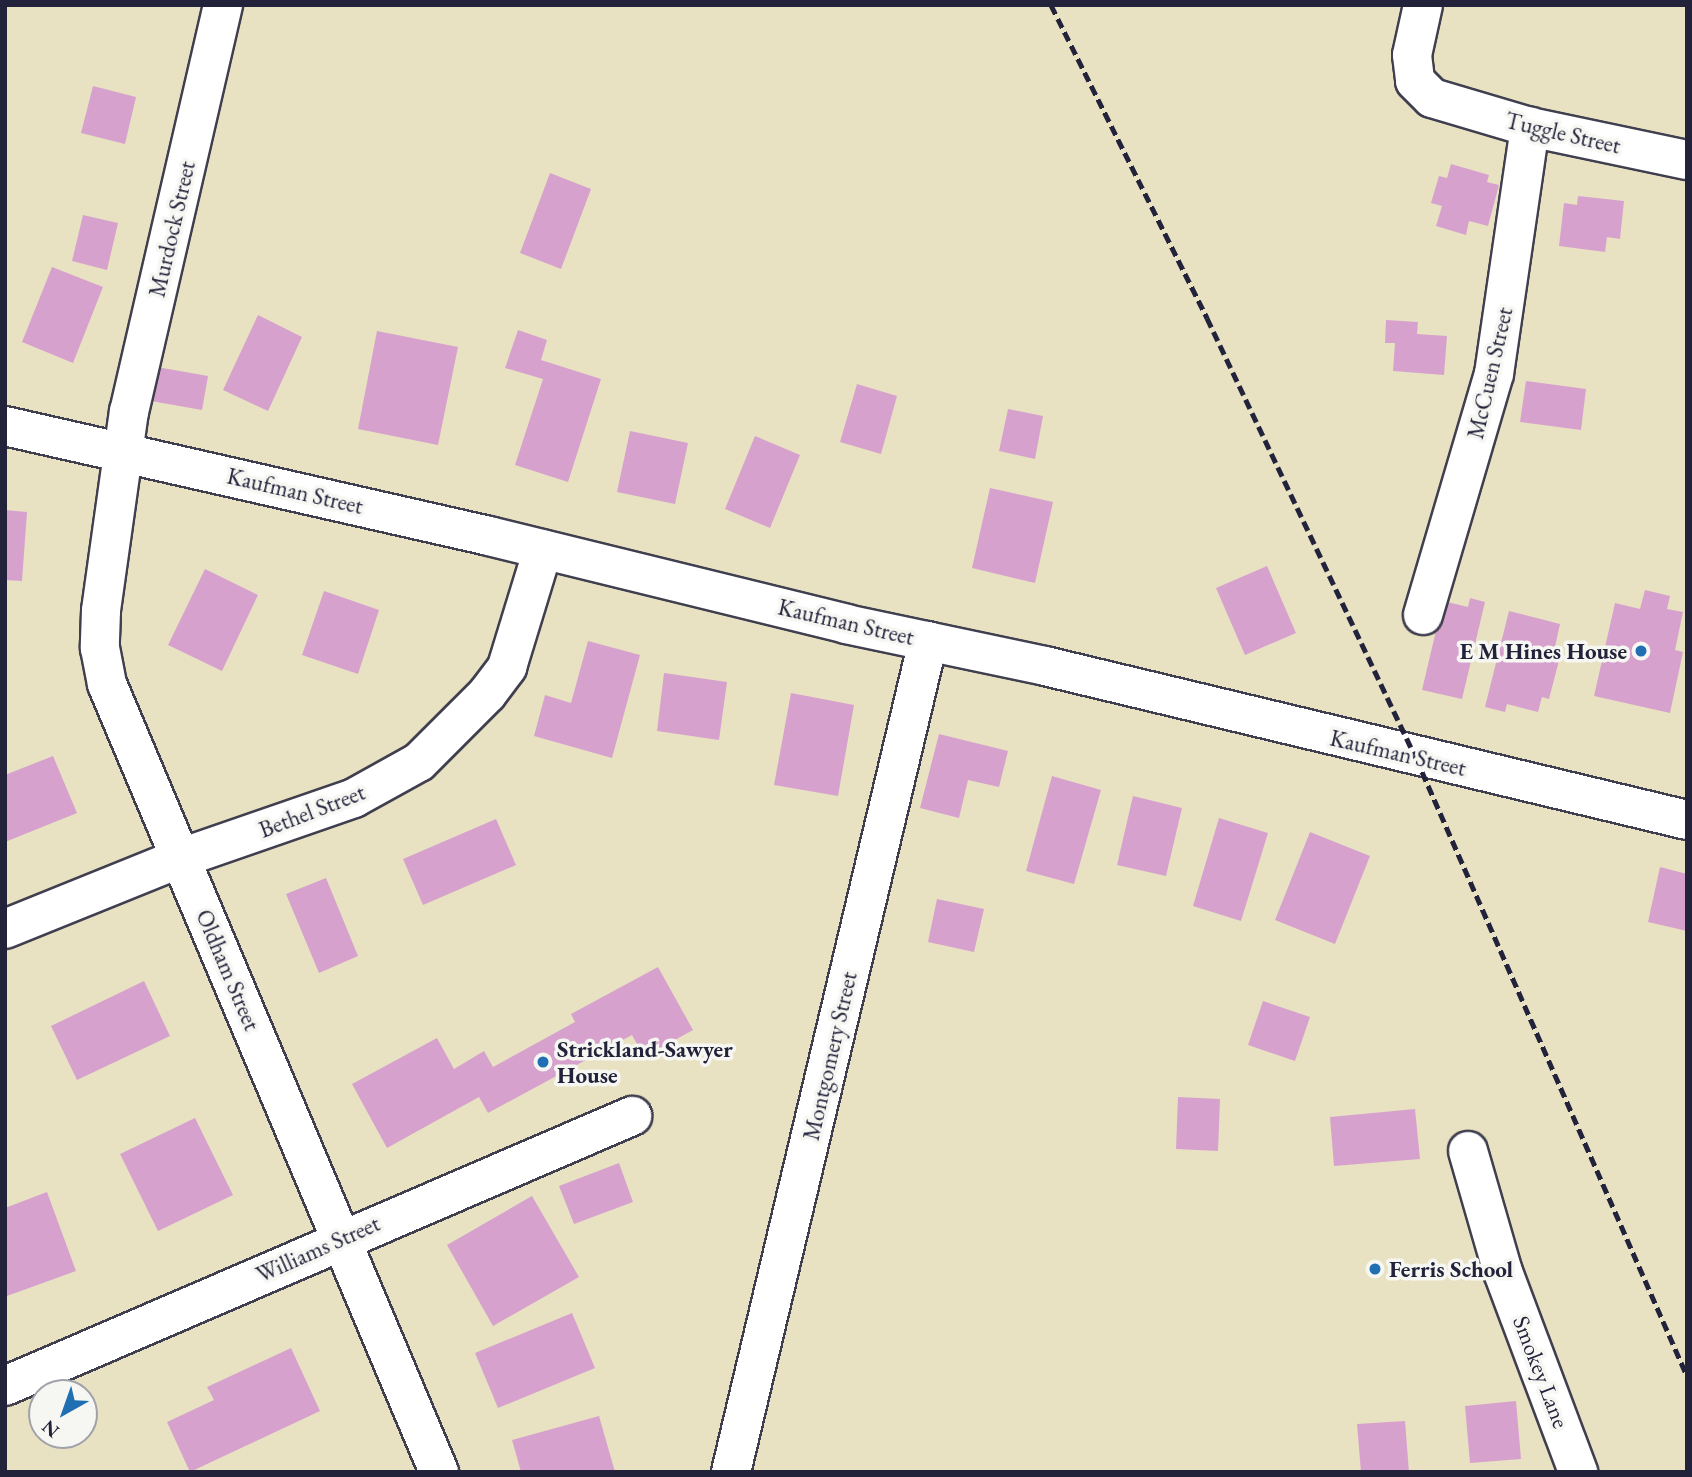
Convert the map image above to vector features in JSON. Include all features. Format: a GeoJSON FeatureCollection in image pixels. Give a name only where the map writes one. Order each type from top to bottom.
{"type":"FeatureCollection","features":[{"type":"Feature","properties":{"kind":"street","name":"Murdock Street"},"geometry":{"type":"LineString","coordinates":[[122,453],[223,5]]}},
{"type":"Feature","properties":{"kind":"street","name":"Tuggle Street"},"geometry":{"type":"LineString","coordinates":[[1423,5],[1412,55],[1415,80],[1440,102],[1530,127],[1687,160]]}},
{"type":"Feature","properties":{"kind":"street","name":"McCuen Street"},"geometry":{"type":"LineString","coordinates":[[1423,615],[1494,374],[1530,127]]}},
{"type":"Feature","properties":{"kind":"street","name":"Kaufman Street"},"geometry":{"type":"LineString","coordinates":[[5,426],[544,549],[1687,820]]}},
{"type":"Feature","properties":{"kind":"street","name":"Oldham Street"},"geometry":{"type":"LineString","coordinates":[[122,453],[100,649],[107,684],[439,1472]]}},
{"type":"Feature","properties":{"kind":"street","name":"Bethel Street"},"geometry":{"type":"LineString","coordinates":[[5,929],[181,858],[354,798],[419,762],[487,694],[507,667],[544,549]]}},
{"type":"Feature","properties":{"kind":"street","name":"Montgomery Street"},"geometry":{"type":"LineString","coordinates":[[731,1472],[928,641]]}},
{"type":"Feature","properties":{"kind":"street","name":"Williams Street"},"geometry":{"type":"LineString","coordinates":[[5,1386],[341,1238],[632,1116]]}},
{"type":"Feature","properties":{"kind":"street","name":"Smokey Lane"},"geometry":{"type":"LineString","coordinates":[[1468,1151],[1503,1272],[1578,1472]]}},
{"type":"Feature","properties":{"kind":"building"},"geometry":{"type":"Polygon","coordinates":[[[93,86],[136,97],[125,144],[81,133],[93,86]]]}},
{"type":"Feature","properties":{"kind":"building"},"geometry":{"type":"Polygon","coordinates":[[[1451,164],[1489,175],[1487,182],[1499,185],[1488,226],[1469,221],[1466,235],[1436,226],[1442,206],[1431,203],[1439,176],[1447,178],[1451,164]]]}},
{"type":"Feature","properties":{"kind":"building"},"geometry":{"type":"Polygon","coordinates":[[[550,173],[591,189],[561,269],[520,253],[550,173]]]}},
{"type":"Feature","properties":{"kind":"building"},"geometry":{"type":"Polygon","coordinates":[[[1578,196],[1624,201],[1620,239],[1607,237],[1605,252],[1559,246],[1564,203],[1577,205],[1578,196]]]}},
{"type":"Feature","properties":{"kind":"building"},"geometry":{"type":"Polygon","coordinates":[[[83,215],[118,223],[107,270],[72,261],[83,215]]]}},
{"type":"Feature","properties":{"kind":"building"},"geometry":{"type":"Polygon","coordinates":[[[52,267],[103,287],[73,363],[22,342],[52,267]]]}},
{"type":"Feature","properties":{"kind":"building"},"geometry":{"type":"Polygon","coordinates":[[[258,315],[302,337],[268,411],[223,390],[258,315]]]}},
{"type":"Feature","properties":{"kind":"building"},"geometry":{"type":"Polygon","coordinates":[[[1386,320],[1418,322],[1417,334],[1447,336],[1444,375],[1393,371],[1395,343],[1385,343],[1386,320]]]}},
{"type":"Feature","properties":{"kind":"building"},"geometry":{"type":"Polygon","coordinates":[[[518,330],[547,340],[541,360],[601,379],[568,482],[515,465],[543,379],[505,368],[518,330]]]}},
{"type":"Feature","properties":{"kind":"building"},"geometry":{"type":"Polygon","coordinates":[[[377,331],[458,347],[438,445],[358,429],[377,331]]]}},
{"type":"Feature","properties":{"kind":"building"},"geometry":{"type":"Polygon","coordinates":[[[157,367],[208,376],[202,410],[151,401],[157,367]]]}},
{"type":"Feature","properties":{"kind":"building"},"geometry":{"type":"Polygon","coordinates":[[[1526,381],[1586,389],[1581,430],[1520,422],[1526,381]]]}},
{"type":"Feature","properties":{"kind":"building"},"geometry":{"type":"Polygon","coordinates":[[[857,384],[897,396],[881,454],[840,442],[857,384]]]}},
{"type":"Feature","properties":{"kind":"building"},"geometry":{"type":"Polygon","coordinates":[[[1008,409],[1043,416],[1035,459],[999,451],[1008,409]]]}},
{"type":"Feature","properties":{"kind":"building"},"geometry":{"type":"Polygon","coordinates":[[[630,431],[688,443],[675,504],[617,492],[630,431]]]}},
{"type":"Feature","properties":{"kind":"building"},"geometry":{"type":"Polygon","coordinates":[[[755,436],[800,455],[770,528],[725,509],[755,436]]]}},
{"type":"Feature","properties":{"kind":"building"},"geometry":{"type":"Polygon","coordinates":[[[990,488],[1053,502],[1035,583],[972,568],[990,488]]]}},
{"type":"Feature","properties":{"kind":"building"},"geometry":{"type":"Polygon","coordinates":[[[5,510],[27,512],[22,581],[5,580],[5,510]]]}},
{"type":"Feature","properties":{"kind":"building"},"geometry":{"type":"Polygon","coordinates":[[[1267,566],[1296,633],[1245,655],[1216,588],[1267,566]]]}},
{"type":"Feature","properties":{"kind":"building"},"geometry":{"type":"Polygon","coordinates":[[[205,569],[258,595],[222,671],[168,645],[205,569]]]}},
{"type":"Feature","properties":{"kind":"building","name":"E M Hines House"},"geometry":{"type":"Polygon","coordinates":[[[1645,590],[1670,596],[1667,609],[1683,612],[1675,650],[1683,652],[1670,713],[1594,696],[1615,603],[1640,609],[1645,590]]]}},
{"type":"Feature","properties":{"kind":"building"},"geometry":{"type":"Polygon","coordinates":[[[324,591],[379,610],[358,674],[302,655],[324,591]]]}},
{"type":"Feature","properties":{"kind":"building"},"geometry":{"type":"Polygon","coordinates":[[[1470,598],[1485,602],[1462,699],[1422,690],[1443,601],[1468,607],[1470,598]]]}},
{"type":"Feature","properties":{"kind":"building"},"geometry":{"type":"Polygon","coordinates":[[[1509,611],[1560,624],[1554,651],[1561,653],[1549,699],[1542,697],[1538,712],[1507,704],[1505,712],[1485,707],[1509,611]]]}},
{"type":"Feature","properties":{"kind":"building"},"geometry":{"type":"Polygon","coordinates":[[[588,641],[640,655],[612,758],[534,736],[545,695],[571,703],[588,641]]]}},
{"type":"Feature","properties":{"kind":"building"},"geometry":{"type":"Polygon","coordinates":[[[664,673],[727,682],[719,740],[657,731],[664,673]]]}},
{"type":"Feature","properties":{"kind":"building"},"geometry":{"type":"Polygon","coordinates":[[[791,693],[854,705],[838,796],[774,785],[791,693]]]}},
{"type":"Feature","properties":{"kind":"building"},"geometry":{"type":"Polygon","coordinates":[[[939,734],[1008,751],[999,787],[968,780],[959,818],[920,808],[939,734]]]}},
{"type":"Feature","properties":{"kind":"building"},"geometry":{"type":"Polygon","coordinates":[[[53,756],[77,813],[5,842],[5,775],[53,756]]]}},
{"type":"Feature","properties":{"kind":"building"},"geometry":{"type":"Polygon","coordinates":[[[1052,776],[1101,790],[1074,884],[1026,871],[1052,776]]]}},
{"type":"Feature","properties":{"kind":"building"},"geometry":{"type":"Polygon","coordinates":[[[1133,796],[1182,808],[1166,876],[1117,865],[1133,796]]]}},
{"type":"Feature","properties":{"kind":"building"},"geometry":{"type":"Polygon","coordinates":[[[1219,818],[1268,833],[1241,921],[1193,906],[1219,818]]]}},
{"type":"Feature","properties":{"kind":"building"},"geometry":{"type":"Polygon","coordinates":[[[496,819],[516,865],[423,905],[403,859],[496,819]]]}},
{"type":"Feature","properties":{"kind":"building"},"geometry":{"type":"Polygon","coordinates":[[[1310,832],[1370,856],[1335,944],[1275,920],[1310,832]]]}},
{"type":"Feature","properties":{"kind":"building"},"geometry":{"type":"Polygon","coordinates":[[[1660,867],[1687,874],[1687,931],[1648,922],[1660,867]]]}},
{"type":"Feature","properties":{"kind":"building"},"geometry":{"type":"Polygon","coordinates":[[[326,878],[358,956],[319,973],[286,894],[326,878]]]}},
{"type":"Feature","properties":{"kind":"building"},"geometry":{"type":"Polygon","coordinates":[[[937,899],[984,909],[974,952],[928,942],[937,899]]]}},
{"type":"Feature","properties":{"kind":"building","name":"Strickland-Sawyer House"},"geometry":{"type":"Polygon","coordinates":[[[658,967],[693,1030],[644,1057],[632,1035],[488,1113],[479,1097],[387,1148],[352,1084],[437,1038],[454,1069],[484,1051],[493,1067],[575,1022],[571,1014],[658,967]]]}},
{"type":"Feature","properties":{"kind":"building"},"geometry":{"type":"Polygon","coordinates":[[[144,981],[170,1036],[77,1080],[51,1026],[144,981]]]}},
{"type":"Feature","properties":{"kind":"building"},"geometry":{"type":"Polygon","coordinates":[[[1263,1001],[1310,1017],[1295,1061],[1248,1045],[1263,1001]]]}},
{"type":"Feature","properties":{"kind":"building"},"geometry":{"type":"Polygon","coordinates":[[[1178,1097],[1220,1099],[1218,1151],[1176,1149],[1178,1097]]]}},
{"type":"Feature","properties":{"kind":"building"},"geometry":{"type":"Polygon","coordinates":[[[1415,1109],[1420,1159],[1334,1166],[1330,1117],[1415,1109]]]}},
{"type":"Feature","properties":{"kind":"building"},"geometry":{"type":"Polygon","coordinates":[[[195,1118],[233,1195],[158,1231],[120,1154],[195,1118]]]}},
{"type":"Feature","properties":{"kind":"building"},"geometry":{"type":"Polygon","coordinates":[[[619,1163],[633,1202],[574,1224],[559,1186],[619,1163]]]}},
{"type":"Feature","properties":{"kind":"building"},"geometry":{"type":"Polygon","coordinates":[[[47,1192],[76,1271],[7,1296],[5,1208],[47,1192]]]}},
{"type":"Feature","properties":{"kind":"building"},"geometry":{"type":"Polygon","coordinates":[[[532,1196],[579,1277],[493,1326],[447,1245],[532,1196]]]}},
{"type":"Feature","properties":{"kind":"building"},"geometry":{"type":"Polygon","coordinates":[[[572,1313],[595,1368],[498,1408],[475,1353],[572,1313]]]}},
{"type":"Feature","properties":{"kind":"building"},"geometry":{"type":"Polygon","coordinates":[[[291,1348],[320,1411],[190,1472],[167,1422],[214,1400],[207,1387],[291,1348]]]}},
{"type":"Feature","properties":{"kind":"building"},"geometry":{"type":"Polygon","coordinates":[[[1516,1401],[1521,1459],[1470,1463],[1465,1406],[1516,1401]]]}},
{"type":"Feature","properties":{"kind":"building"},"geometry":{"type":"Polygon","coordinates":[[[599,1416],[615,1472],[521,1472],[512,1440],[599,1416]]]}},
{"type":"Feature","properties":{"kind":"building"},"geometry":{"type":"Polygon","coordinates":[[[1405,1421],[1409,1472],[1361,1472],[1357,1424],[1405,1421]]]}},
{"type":"Feature","properties":{"kind":"railway"},"geometry":{"type":"LineString","coordinates":[[1051,5],[1207,318],[1416,758],[1687,1376]]}},
{"type":"Feature","properties":{"kind":"place","name":"E M Hines House"},"geometry":{"type":"Point","coordinates":[1641,651]}},
{"type":"Feature","properties":{"kind":"place","name":"Strickland-Sawyer House"},"geometry":{"type":"Point","coordinates":[543,1062]}},
{"type":"Feature","properties":{"kind":"place","name":"Ferris School"},"geometry":{"type":"Point","coordinates":[1375,1269]}}]}
